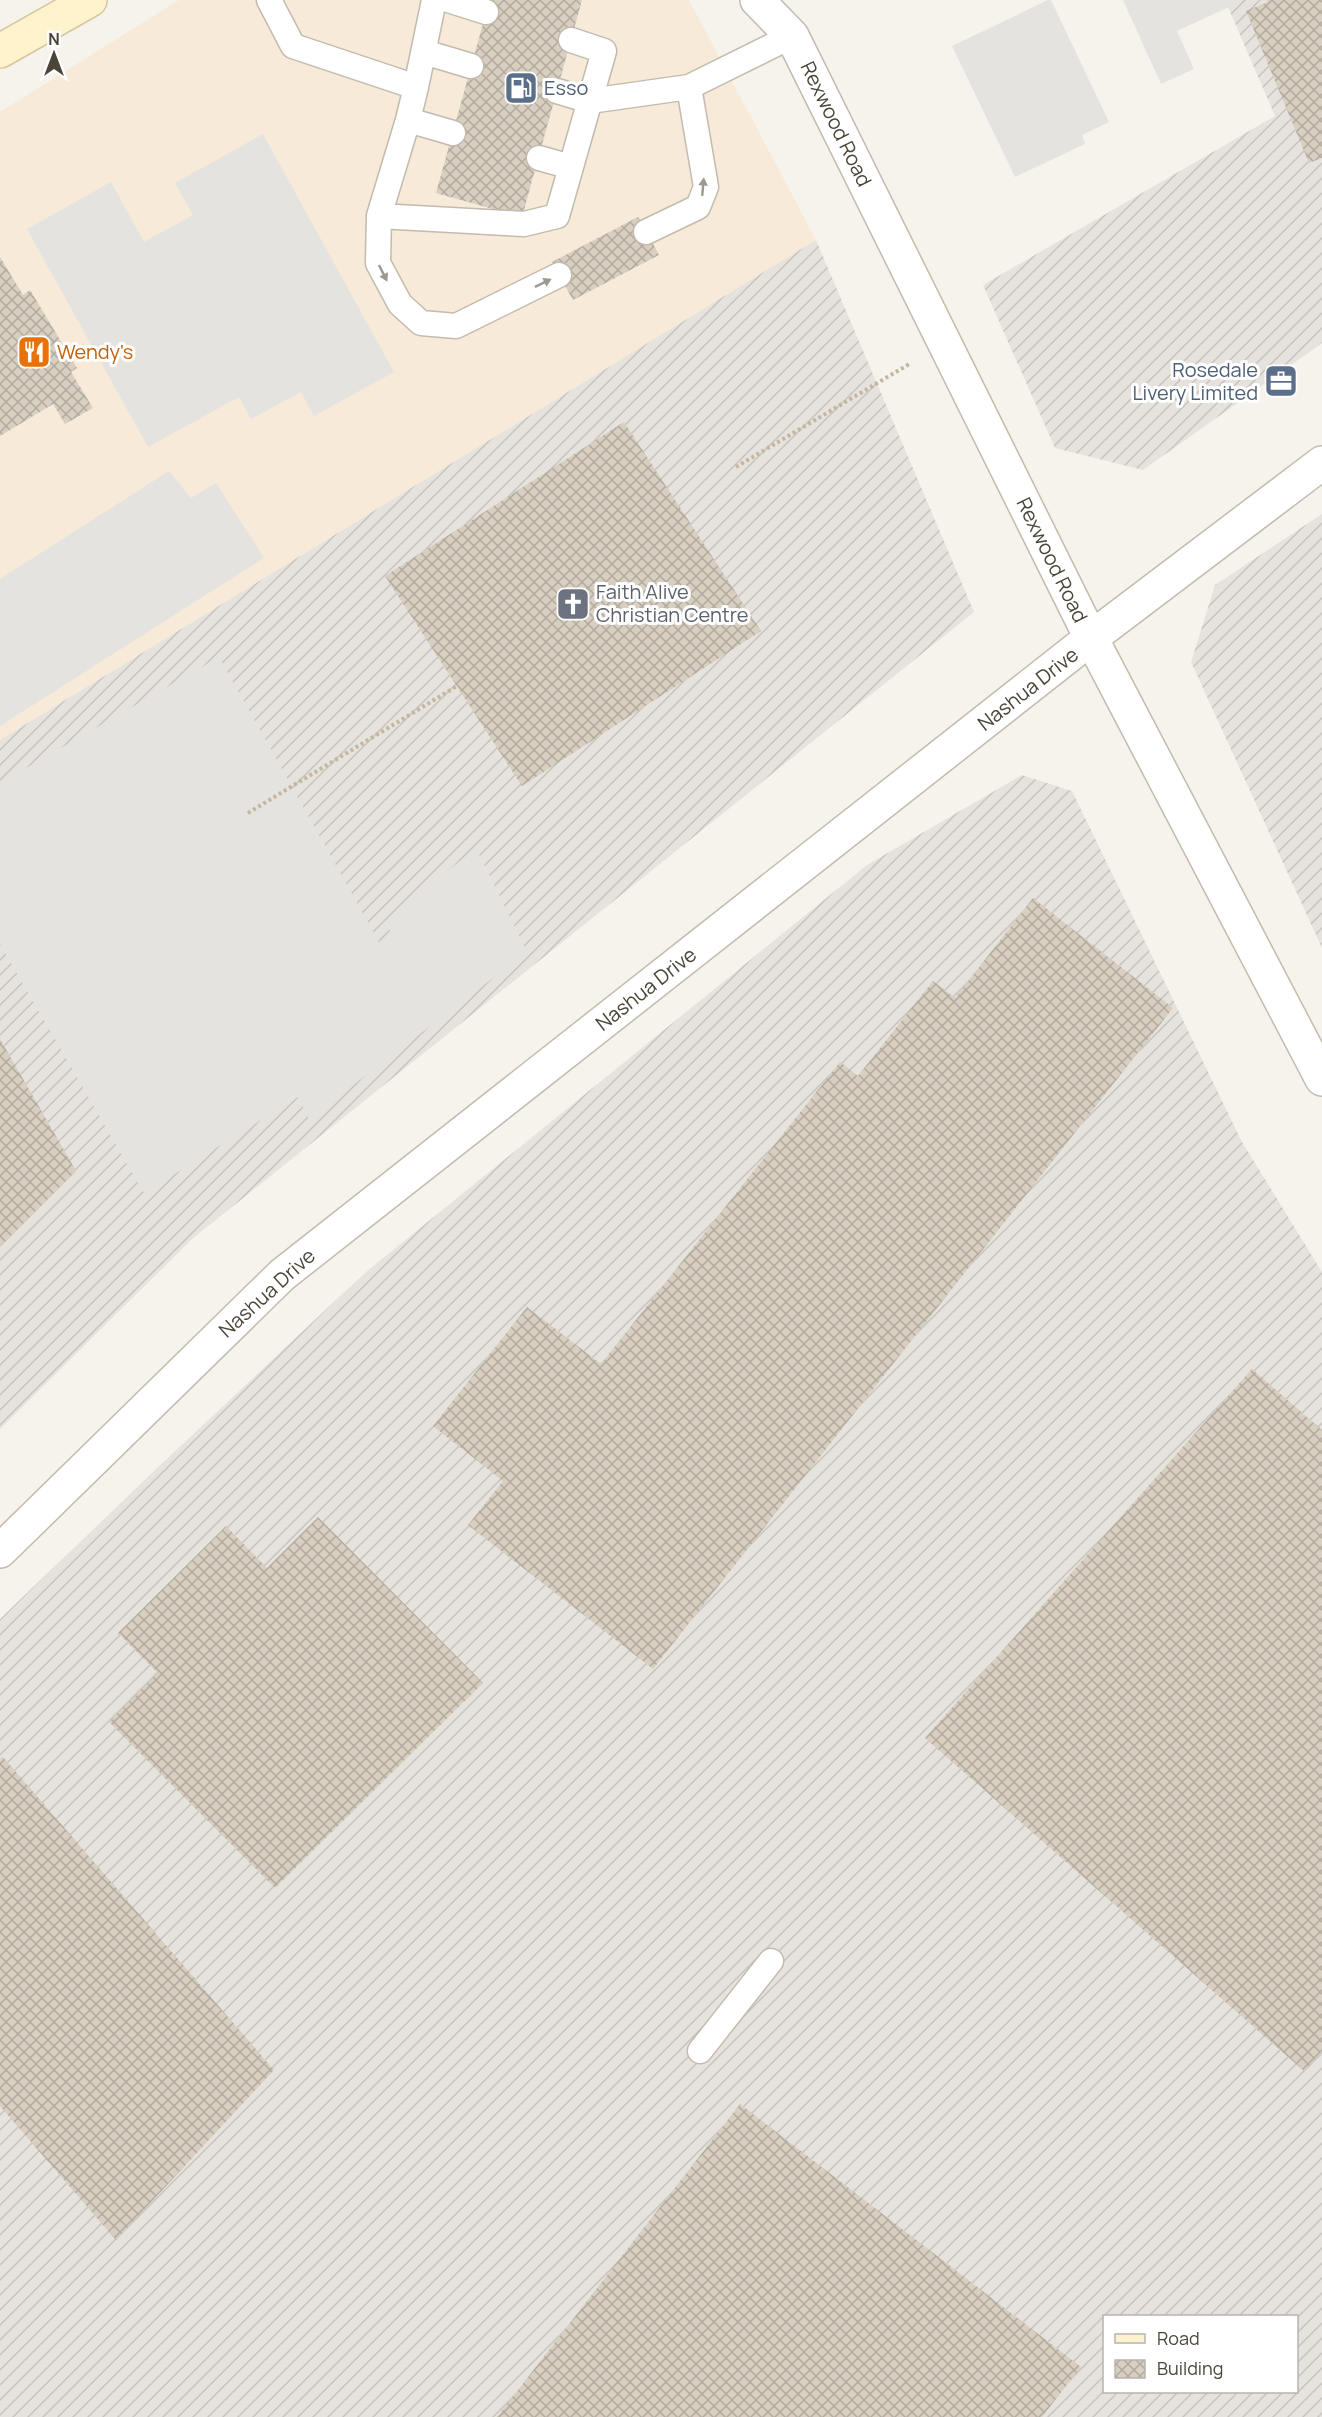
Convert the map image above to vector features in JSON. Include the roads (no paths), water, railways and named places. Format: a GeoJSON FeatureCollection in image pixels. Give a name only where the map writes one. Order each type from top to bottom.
{"type":"FeatureCollection","features":[{"type":"Feature","properties":{"kind":"main road"},"geometry":{"type":"LineString","coordinates":[[0,51],[90,0]]}},
{"type":"Feature","properties":{"kind":"street","name":"Rexwood Road"},"geometry":{"type":"LineString","coordinates":[[757,0],[792,36],[1092,639],[1322,1079]]}},
{"type":"Feature","properties":{"kind":"street","name":"Rexwood Road"},"geometry":{"type":"LineString","coordinates":[[788,0],[792,36]]}},
{"type":"Feature","properties":{"kind":"street","name":"Nashua Drive"},"geometry":{"type":"LineString","coordinates":[[0,1551],[282,1275],[1092,639],[1322,463]]}},
{"type":"Feature","properties":{"kind":"lane"},"geometry":{"type":"LineString","coordinates":[[269,0],[293,46],[416,87]]}},
{"type":"Feature","properties":{"kind":"lane"},"geometry":{"type":"LineString","coordinates":[[434,0],[408,120],[379,216],[378,263],[400,304],[422,323],[456,326],[559,275]]}},
{"type":"Feature","properties":{"kind":"lane"},"geometry":{"type":"LineString","coordinates":[[448,0],[486,12]]}},
{"type":"Feature","properties":{"kind":"lane"},"geometry":{"type":"LineString","coordinates":[[557,91],[590,101],[689,87],[792,36]]}},
{"type":"Feature","properties":{"kind":"lane"},"geometry":{"type":"LineString","coordinates":[[379,216],[524,224],[557,216],[604,51],[571,40]]}},
{"type":"Feature","properties":{"kind":"lane"},"geometry":{"type":"LineString","coordinates":[[424,52],[471,66]]}},
{"type":"Feature","properties":{"kind":"lane"},"geometry":{"type":"LineString","coordinates":[[646,232],[698,207],[706,187],[689,87]]}},
{"type":"Feature","properties":{"kind":"lane"},"geometry":{"type":"LineString","coordinates":[[408,120],[453,133]]}},
{"type":"Feature","properties":{"kind":"lane"},"geometry":{"type":"LineString","coordinates":[[538,158],[571,167]]}},
{"type":"Feature","properties":{"kind":"lane"},"geometry":{"type":"LineString","coordinates":[[700,2051],[771,1961]]}},
{"type":"Feature","properties":{"kind":"place","name":"Esso"},"geometry":{"type":"Point","coordinates":[521,88]}},
{"type":"Feature","properties":{"kind":"place","name":"Wendy's"},"geometry":{"type":"Point","coordinates":[34,352]}},
{"type":"Feature","properties":{"kind":"place","name":"Rosedale Livery Limited"},"geometry":{"type":"Point","coordinates":[1281,381]}},
{"type":"Feature","properties":{"kind":"place","name":"Faith Alive Christian Centre"},"geometry":{"type":"Point","coordinates":[573,604]}}]}
